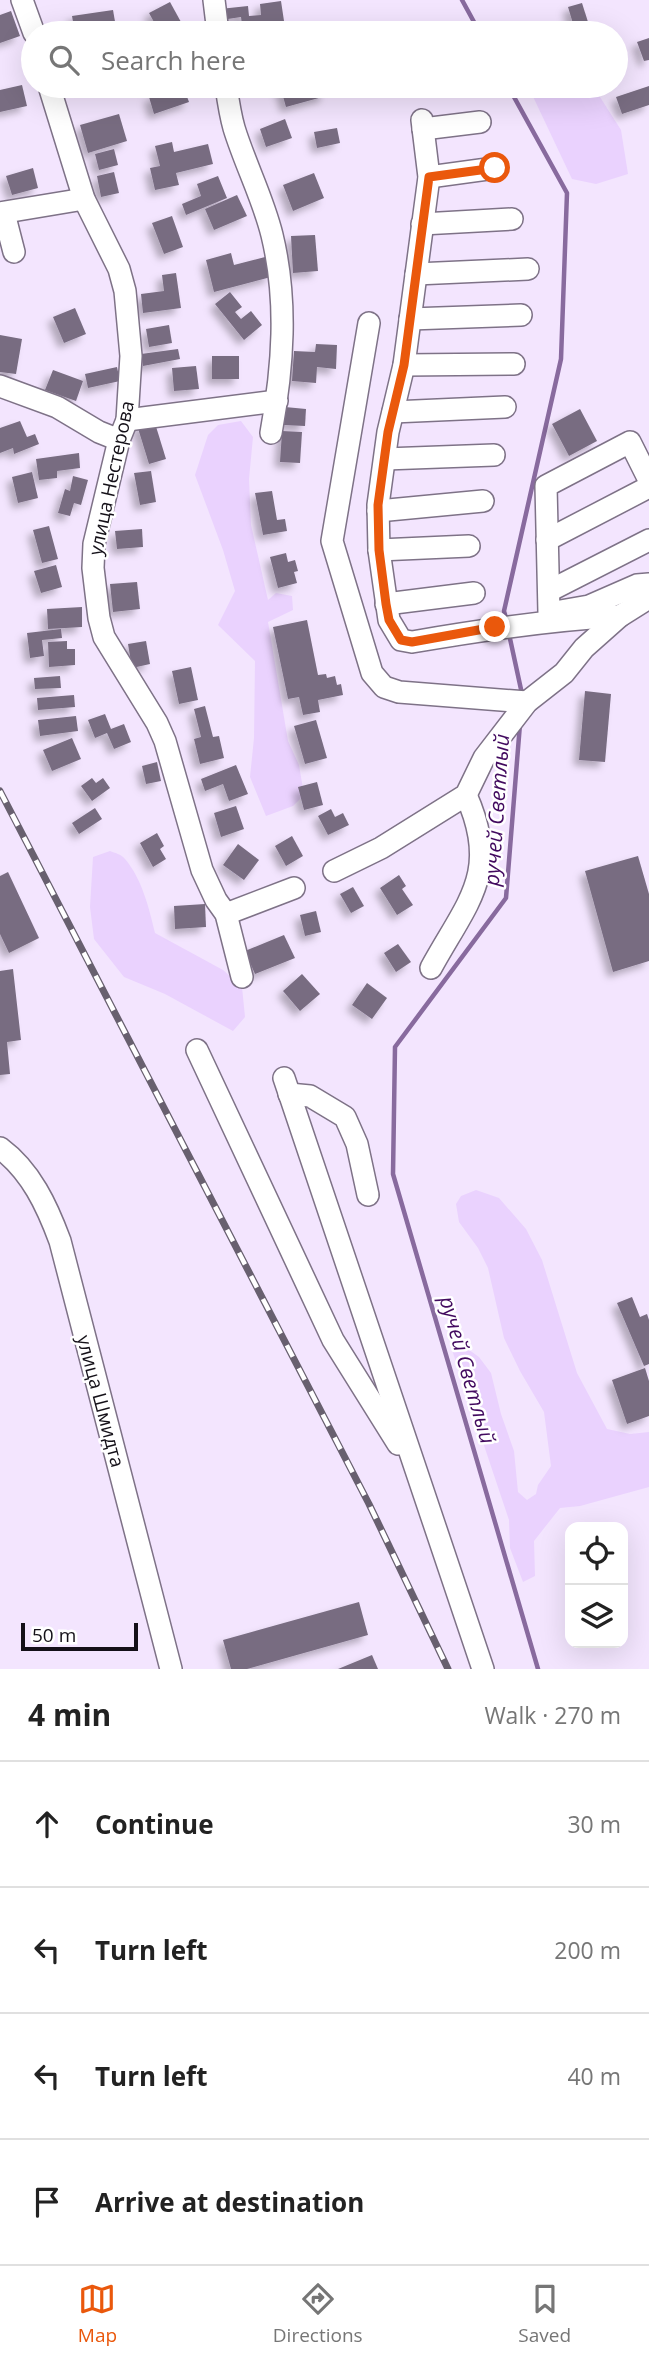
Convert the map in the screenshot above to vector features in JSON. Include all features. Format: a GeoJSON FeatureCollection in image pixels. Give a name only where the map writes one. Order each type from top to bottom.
{"type":"FeatureCollection","features":[{"type":"Feature","properties":{"kind":"street"},"geometry":{"type":"LineString","coordinates":[[214,0],[217,21]]}},
{"type":"Feature","properties":{"kind":"street"},"geometry":{"type":"LineString","coordinates":[[30,2],[32,21]]}},
{"type":"Feature","properties":{"kind":"street","name":"улица Нестерова"},"geometry":{"type":"LineString","coordinates":[[54,98],[84,199],[120,269],[125,290],[131,356],[123,430],[94,544],[95,590],[99,618],[104,637],[157,723],[165,741],[202,870],[221,907],[242,977]]}},
{"type":"Feature","properties":{"kind":"street"},"geometry":{"type":"LineString","coordinates":[[228,98],[234,126],[271,233],[281,280],[283,320],[277,401],[271,433]]}},
{"type":"Feature","properties":{"kind":"street"},"geometry":{"type":"LineString","coordinates":[[480,122],[423,124],[429,177],[404,365],[384,459],[378,510],[379,550],[389,620],[401,640],[412,642],[495,627],[620,616]]}},
{"type":"Feature","properties":{"kind":"street"},"geometry":{"type":"LineString","coordinates":[[429,177],[495,168]]}},
{"type":"Feature","properties":{"kind":"street"},"geometry":{"type":"LineString","coordinates":[[14,252],[2,213],[84,199]]}},
{"type":"Feature","properties":{"kind":"street"},"geometry":{"type":"LineString","coordinates":[[422,224],[512,219]]}},
{"type":"Feature","properties":{"kind":"street"},"geometry":{"type":"LineString","coordinates":[[416,274],[528,269]]}},
{"type":"Feature","properties":{"kind":"street"},"geometry":{"type":"LineString","coordinates":[[410,319],[521,315]]}},
{"type":"Feature","properties":{"kind":"street"},"geometry":{"type":"LineString","coordinates":[[369,323],[332,541],[372,673],[384,687],[399,692],[520,706]]}},
{"type":"Feature","properties":{"kind":"street"},"geometry":{"type":"LineString","coordinates":[[404,365],[513,364]]}},
{"type":"Feature","properties":{"kind":"street"},"geometry":{"type":"LineString","coordinates":[[0,386],[57,407],[99,432],[123,430],[277,401]]}},
{"type":"Feature","properties":{"kind":"street"},"geometry":{"type":"LineString","coordinates":[[393,412],[505,407]]}},
{"type":"Feature","properties":{"kind":"street"},"geometry":{"type":"LineString","coordinates":[[649,480],[630,442],[546,486],[549,613],[589,606],[637,585],[649,584]]}},
{"type":"Feature","properties":{"kind":"street"},"geometry":{"type":"LineString","coordinates":[[384,459],[494,455]]}},
{"type":"Feature","properties":{"kind":"street"},"geometry":{"type":"LineString","coordinates":[[547,540],[649,487]]}},
{"type":"Feature","properties":{"kind":"street"},"geometry":{"type":"LineString","coordinates":[[378,510],[483,501]]}},
{"type":"Feature","properties":{"kind":"street"},"geometry":{"type":"LineString","coordinates":[[549,591],[649,540]]}},
{"type":"Feature","properties":{"kind":"street"},"geometry":{"type":"LineString","coordinates":[[379,550],[469,546]]}},
{"type":"Feature","properties":{"kind":"street"},"geometry":{"type":"LineString","coordinates":[[386,604],[474,593]]}},
{"type":"Feature","properties":{"kind":"street"},"geometry":{"type":"LineString","coordinates":[[334,871],[381,848],[466,795],[484,758],[520,706],[564,673],[584,648],[620,616],[649,598]]}},
{"type":"Feature","properties":{"kind":"street"},"geometry":{"type":"LineString","coordinates":[[431,968],[473,897],[481,867],[481,844],[474,812],[466,795]]}},
{"type":"Feature","properties":{"kind":"street"},"geometry":{"type":"LineString","coordinates":[[221,907],[294,888]]}},
{"type":"Feature","properties":{"kind":"street"},"geometry":{"type":"LineString","coordinates":[[197,1050],[333,1340],[416,1472]]}},
{"type":"Feature","properties":{"kind":"street"},"geometry":{"type":"LineString","coordinates":[[368,1195],[357,1144],[345,1117],[310,1096],[286,1086],[483,1669]]}},
{"type":"Feature","properties":{"kind":"street","name":"улица Шмидта"},"geometry":{"type":"LineString","coordinates":[[0,1148],[27,1176],[47,1206],[60,1241],[171,1669]]}},
{"type":"Feature","properties":{"kind":"shaded area"},"geometry":{"type":"Polygon","coordinates":[[[534,98],[601,98],[621,130],[628,174],[596,184],[572,179],[534,98]]]}},
{"type":"Feature","properties":{"kind":"shaded area"},"geometry":{"type":"Polygon","coordinates":[[[241,421],[253,437],[249,479],[251,525],[268,600],[276,593],[292,596],[293,610],[268,622],[288,741],[299,765],[304,795],[293,806],[266,816],[250,777],[254,738],[255,661],[218,625],[235,591],[195,475],[208,435],[218,425],[241,421]]]}},
{"type":"Feature","properties":{"kind":"shaded area"},"geometry":{"type":"Polygon","coordinates":[[[110,851],[123,857],[136,875],[155,933],[223,970],[242,987],[245,1017],[233,1031],[165,994],[124,977],[94,939],[90,907],[93,857],[110,851]]]}},
{"type":"Feature","properties":{"kind":"shaded area"},"geometry":{"type":"Polygon","coordinates":[[[476,1190],[499,1198],[526,1229],[542,1260],[577,1373],[607,1429],[630,1434],[649,1432],[649,1487],[580,1506],[560,1508],[534,1541],[535,1576],[523,1582],[510,1548],[509,1520],[451,1347],[458,1342],[479,1357],[491,1373],[514,1451],[518,1492],[527,1500],[536,1494],[538,1485],[551,1466],[544,1412],[504,1338],[488,1268],[478,1248],[459,1222],[456,1204],[461,1196],[476,1190]]]}},
{"type":"Feature","properties":{"kind":"building"},"geometry":{"type":"Polygon","coordinates":[[[281,1],[284,21],[242,21],[241,17],[221,20],[220,9],[248,6],[249,16],[261,15],[260,4],[281,1]]]}},
{"type":"Feature","properties":{"kind":"building"},"geometry":{"type":"Polygon","coordinates":[[[170,2],[180,21],[153,21],[149,13],[170,2]]]}},
{"type":"Feature","properties":{"kind":"building"},"geometry":{"type":"Polygon","coordinates":[[[582,3],[588,21],[572,21],[568,7],[582,3]]]}},
{"type":"Feature","properties":{"kind":"building"},"geometry":{"type":"Polygon","coordinates":[[[113,10],[115,21],[73,21],[72,16],[113,10]]]}},
{"type":"Feature","properties":{"kind":"building"},"geometry":{"type":"Polygon","coordinates":[[[11,11],[20,36],[0,43],[0,15],[11,11]]]}},
{"type":"Feature","properties":{"kind":"building"},"geometry":{"type":"Polygon","coordinates":[[[649,38],[649,60],[644,61],[637,42],[649,38]]]}},
{"type":"Feature","properties":{"kind":"building"},"geometry":{"type":"Polygon","coordinates":[[[21,85],[21,98],[25,98],[27,106],[0,112],[0,90],[21,85]]]}},
{"type":"Feature","properties":{"kind":"building"},"geometry":{"type":"Polygon","coordinates":[[[649,86],[649,105],[622,114],[616,98],[628,98],[628,93],[649,86]]]}},
{"type":"Feature","properties":{"kind":"building"},"geometry":{"type":"Polygon","coordinates":[[[149,98],[188,98],[189,102],[154,114],[149,98]]]}},
{"type":"Feature","properties":{"kind":"building"},"geometry":{"type":"Polygon","coordinates":[[[283,98],[319,98],[286,107],[283,98]]]}},
{"type":"Feature","properties":{"kind":"building"},"geometry":{"type":"Polygon","coordinates":[[[119,114],[127,141],[88,153],[80,125],[119,114]]]}},
{"type":"Feature","properties":{"kind":"building"},"geometry":{"type":"Polygon","coordinates":[[[285,119],[292,138],[266,147],[260,129],[285,119]]]}},
{"type":"Feature","properties":{"kind":"building"},"geometry":{"type":"Polygon","coordinates":[[[337,128],[340,143],[317,148],[314,132],[337,128]]]}},
{"type":"Feature","properties":{"kind":"building"},"geometry":{"type":"Polygon","coordinates":[[[172,142],[174,152],[208,144],[213,164],[176,173],[179,185],[155,190],[150,168],[160,166],[155,146],[172,142]]]}},
{"type":"Feature","properties":{"kind":"building"},"geometry":{"type":"Polygon","coordinates":[[[114,149],[118,165],[99,170],[95,154],[114,149]]]}},
{"type":"Feature","properties":{"kind":"building"},"geometry":{"type":"Polygon","coordinates":[[[33,168],[38,188],[12,195],[6,176],[33,168]]]}},
{"type":"Feature","properties":{"kind":"building"},"geometry":{"type":"Polygon","coordinates":[[[114,172],[119,193],[101,197],[97,176],[114,172]]]}},
{"type":"Feature","properties":{"kind":"building"},"geometry":{"type":"Polygon","coordinates":[[[314,173],[324,198],[293,211],[283,185],[314,173]]]}},
{"type":"Feature","properties":{"kind":"building"},"geometry":{"type":"Polygon","coordinates":[[[218,176],[227,198],[186,215],[182,204],[201,196],[197,184],[218,176]]]}},
{"type":"Feature","properties":{"kind":"building"},"geometry":{"type":"Polygon","coordinates":[[[237,195],[247,216],[214,230],[205,209],[237,195]]]}},
{"type":"Feature","properties":{"kind":"building"},"geometry":{"type":"Polygon","coordinates":[[[172,216],[183,247],[164,254],[152,223],[172,216]]]}},
{"type":"Feature","properties":{"kind":"building"},"geometry":{"type":"Polygon","coordinates":[[[315,235],[318,271],[293,273],[291,236],[315,235]]]}},
{"type":"Feature","properties":{"kind":"building"},"geometry":{"type":"Polygon","coordinates":[[[231,253],[234,265],[265,257],[271,277],[214,292],[206,260],[231,253]]]}},
{"type":"Feature","properties":{"kind":"building"},"geometry":{"type":"Polygon","coordinates":[[[176,273],[181,308],[143,313],[141,294],[164,291],[162,275],[176,273]]]}},
{"type":"Feature","properties":{"kind":"building"},"geometry":{"type":"Polygon","coordinates":[[[230,292],[242,307],[235,312],[241,319],[251,311],[262,325],[244,340],[215,304],[230,292]]]}},
{"type":"Feature","properties":{"kind":"building"},"geometry":{"type":"Polygon","coordinates":[[[75,308],[86,334],[64,343],[53,317],[75,308]]]}},
{"type":"Feature","properties":{"kind":"building"},"geometry":{"type":"Polygon","coordinates":[[[169,325],[172,343],[149,347],[146,329],[169,325]]]}},
{"type":"Feature","properties":{"kind":"building"},"geometry":{"type":"Polygon","coordinates":[[[0,335],[22,339],[16,374],[0,372],[0,335]]]}},
{"type":"Feature","properties":{"kind":"building"},"geometry":{"type":"Polygon","coordinates":[[[316,344],[337,345],[336,369],[317,367],[316,383],[292,381],[294,351],[315,352],[316,344]]]}},
{"type":"Feature","properties":{"kind":"building"},"geometry":{"type":"Polygon","coordinates":[[[178,349],[180,359],[143,366],[141,354],[178,349]]]}},
{"type":"Feature","properties":{"kind":"building"},"geometry":{"type":"Polygon","coordinates":[[[212,356],[239,356],[239,379],[212,379],[212,356]]]}},
{"type":"Feature","properties":{"kind":"building"},"geometry":{"type":"Polygon","coordinates":[[[196,366],[199,389],[174,391],[172,368],[196,366]]]}},
{"type":"Feature","properties":{"kind":"building"},"geometry":{"type":"Polygon","coordinates":[[[117,367],[120,381],[88,388],[85,374],[117,367]]]}},
{"type":"Feature","properties":{"kind":"building"},"geometry":{"type":"Polygon","coordinates":[[[53,370],[83,381],[76,401],[45,390],[53,370]]]}},
{"type":"Feature","properties":{"kind":"building"},"geometry":{"type":"Polygon","coordinates":[[[285,407],[306,409],[305,426],[284,425],[285,407]]]}},
{"type":"Feature","properties":{"kind":"building"},"geometry":{"type":"Polygon","coordinates":[[[580,409],[597,441],[569,456],[552,424],[580,409]]]}},
{"type":"Feature","properties":{"kind":"building"},"geometry":{"type":"Polygon","coordinates":[[[154,420],[166,459],[149,464],[137,425],[154,420]]]}},
{"type":"Feature","properties":{"kind":"building"},"geometry":{"type":"Polygon","coordinates":[[[20,421],[27,437],[35,434],[39,444],[14,454],[13,448],[0,453],[0,428],[20,421]]]}},
{"type":"Feature","properties":{"kind":"building"},"geometry":{"type":"Polygon","coordinates":[[[282,431],[302,432],[300,463],[280,462],[282,431]]]}},
{"type":"Feature","properties":{"kind":"building"},"geometry":{"type":"Polygon","coordinates":[[[79,453],[80,468],[57,471],[57,478],[39,480],[36,459],[79,453]]]}},
{"type":"Feature","properties":{"kind":"building"},"geometry":{"type":"Polygon","coordinates":[[[151,471],[156,502],[140,505],[134,473],[151,471]]]}},
{"type":"Feature","properties":{"kind":"building"},"geometry":{"type":"Polygon","coordinates":[[[32,472],[38,498],[18,503],[12,477],[32,472]]]}},
{"type":"Feature","properties":{"kind":"building"},"geometry":{"type":"Polygon","coordinates":[[[73,476],[88,480],[81,505],[74,503],[70,516],[58,513],[65,489],[70,491],[73,476]]]}},
{"type":"Feature","properties":{"kind":"building"},"geometry":{"type":"Polygon","coordinates":[[[272,491],[277,520],[285,519],[287,531],[263,535],[255,493],[272,491]]]}},
{"type":"Feature","properties":{"kind":"building"},"geometry":{"type":"Polygon","coordinates":[[[49,526],[58,559],[42,563],[33,530],[49,526]]]}},
{"type":"Feature","properties":{"kind":"building"},"geometry":{"type":"Polygon","coordinates":[[[142,529],[143,547],[117,549],[115,531],[142,529]]]}},
{"type":"Feature","properties":{"kind":"building"},"geometry":{"type":"Polygon","coordinates":[[[286,553],[288,562],[295,560],[297,583],[278,588],[270,557],[286,553]]]}},
{"type":"Feature","properties":{"kind":"building"},"geometry":{"type":"Polygon","coordinates":[[[56,565],[62,587],[41,593],[34,571],[56,565]]]}},
{"type":"Feature","properties":{"kind":"building"},"geometry":{"type":"Polygon","coordinates":[[[137,582],[140,609],[113,612],[110,584],[137,582]]]}},
{"type":"Feature","properties":{"kind":"building"},"geometry":{"type":"Polygon","coordinates":[[[82,607],[82,627],[48,629],[47,609],[82,607]]]}},
{"type":"Feature","properties":{"kind":"building"},"geometry":{"type":"Polygon","coordinates":[[[307,620],[318,675],[326,674],[327,678],[335,676],[337,685],[341,684],[343,695],[318,700],[320,712],[303,715],[299,697],[288,699],[273,627],[307,620]]]}},
{"type":"Feature","properties":{"kind":"building"},"geometry":{"type":"Polygon","coordinates":[[[61,629],[62,638],[42,640],[44,656],[30,658],[27,633],[61,629]]]}},
{"type":"Feature","properties":{"kind":"building"},"geometry":{"type":"Polygon","coordinates":[[[67,641],[67,649],[75,649],[75,665],[49,667],[48,642],[67,641]]]}},
{"type":"Feature","properties":{"kind":"building"},"geometry":{"type":"Polygon","coordinates":[[[146,641],[150,664],[132,668],[128,644],[146,641]]]}},
{"type":"Feature","properties":{"kind":"building"},"geometry":{"type":"Polygon","coordinates":[[[191,667],[198,700],[179,704],[172,671],[191,667]]]}},
{"type":"Feature","properties":{"kind":"building"},"geometry":{"type":"Polygon","coordinates":[[[60,676],[61,688],[35,689],[34,678],[60,676]]]}},
{"type":"Feature","properties":{"kind":"building"},"geometry":{"type":"Polygon","coordinates":[[[585,691],[611,694],[605,762],[579,760],[585,691]]]}},
{"type":"Feature","properties":{"kind":"building"},"geometry":{"type":"Polygon","coordinates":[[[74,695],[75,707],[38,710],[37,698],[74,695]]]}},
{"type":"Feature","properties":{"kind":"building"},"geometry":{"type":"Polygon","coordinates":[[[205,706],[213,737],[219,736],[224,758],[200,764],[194,739],[201,737],[194,709],[205,706]]]}},
{"type":"Feature","properties":{"kind":"building"},"geometry":{"type":"Polygon","coordinates":[[[105,714],[111,729],[124,724],[131,742],[114,749],[107,733],[95,738],[88,720],[105,714]]]}},
{"type":"Feature","properties":{"kind":"building"},"geometry":{"type":"Polygon","coordinates":[[[76,716],[78,731],[40,736],[38,720],[76,716]]]}},
{"type":"Feature","properties":{"kind":"building"},"geometry":{"type":"Polygon","coordinates":[[[316,720],[327,758],[305,764],[294,726],[316,720]]]}},
{"type":"Feature","properties":{"kind":"building"},"geometry":{"type":"Polygon","coordinates":[[[72,738],[81,759],[52,771],[43,750],[72,738]]]}},
{"type":"Feature","properties":{"kind":"building"},"geometry":{"type":"Polygon","coordinates":[[[157,762],[161,781],[146,784],[142,766],[157,762]]]}},
{"type":"Feature","properties":{"kind":"building"},"geometry":{"type":"Polygon","coordinates":[[[236,765],[248,794],[229,801],[223,784],[205,791],[201,779],[236,765]]]}},
{"type":"Feature","properties":{"kind":"building"},"geometry":{"type":"Polygon","coordinates":[[[92,778],[96,783],[103,778],[110,788],[92,801],[81,786],[92,778]]]}},
{"type":"Feature","properties":{"kind":"building"},"geometry":{"type":"Polygon","coordinates":[[[317,782],[323,805],[304,810],[298,787],[317,782]]]}},
{"type":"Feature","properties":{"kind":"building"},"geometry":{"type":"Polygon","coordinates":[[[236,806],[244,829],[221,837],[214,813],[236,806]]]}},
{"type":"Feature","properties":{"kind":"building"},"geometry":{"type":"Polygon","coordinates":[[[95,808],[102,819],[79,834],[72,823],[95,808]]]}},
{"type":"Feature","properties":{"kind":"building"},"geometry":{"type":"Polygon","coordinates":[[[331,809],[335,817],[343,813],[349,825],[328,835],[318,816],[331,809]]]}},
{"type":"Feature","properties":{"kind":"building"},"geometry":{"type":"Polygon","coordinates":[[[157,833],[164,846],[160,849],[166,859],[153,867],[140,843],[157,833]]]}},
{"type":"Feature","properties":{"kind":"building"},"geometry":{"type":"Polygon","coordinates":[[[292,836],[303,856],[286,866],[275,846],[292,836]]]}},
{"type":"Feature","properties":{"kind":"building"},"geometry":{"type":"Polygon","coordinates":[[[238,844],[259,860],[244,880],[223,865],[238,844]]]}},
{"type":"Feature","properties":{"kind":"building"},"geometry":{"type":"Polygon","coordinates":[[[638,856],[649,894],[649,961],[613,972],[585,871],[638,856]]]}},
{"type":"Feature","properties":{"kind":"building"},"geometry":{"type":"Polygon","coordinates":[[[8,872],[39,938],[9,953],[0,934],[0,876],[8,872]]]}},
{"type":"Feature","properties":{"kind":"building"},"geometry":{"type":"Polygon","coordinates":[[[399,875],[406,886],[402,889],[413,905],[397,915],[380,888],[399,875]]]}},
{"type":"Feature","properties":{"kind":"building"},"geometry":{"type":"Polygon","coordinates":[[[353,887],[364,906],[351,913],[340,894],[353,887]]]}},
{"type":"Feature","properties":{"kind":"building"},"geometry":{"type":"Polygon","coordinates":[[[205,904],[206,927],[175,929],[174,906],[205,904]]]}},
{"type":"Feature","properties":{"kind":"building"},"geometry":{"type":"Polygon","coordinates":[[[316,911],[321,932],[305,936],[300,915],[316,911]]]}},
{"type":"Feature","properties":{"kind":"building"},"geometry":{"type":"Polygon","coordinates":[[[284,935],[295,958],[255,974],[245,951],[284,935]]]}},
{"type":"Feature","properties":{"kind":"building"},"geometry":{"type":"Polygon","coordinates":[[[398,944],[411,962],[396,972],[384,953],[398,944]]]}},
{"type":"Feature","properties":{"kind":"building"},"geometry":{"type":"Polygon","coordinates":[[[13,969],[21,1040],[7,1042],[10,1074],[0,1075],[0,971],[13,969]]]}},
{"type":"Feature","properties":{"kind":"building"},"geometry":{"type":"Polygon","coordinates":[[[302,974],[320,994],[300,1011],[283,991],[302,974]]]}},
{"type":"Feature","properties":{"kind":"building"},"geometry":{"type":"Polygon","coordinates":[[[367,983],[387,998],[372,1019],[352,1005],[367,983]]]}},
{"type":"Feature","properties":{"kind":"building"},"geometry":{"type":"Polygon","coordinates":[[[632,1297],[640,1317],[647,1314],[649,1320],[649,1364],[644,1366],[617,1303],[632,1297]]]}},
{"type":"Feature","properties":{"kind":"building"},"geometry":{"type":"Polygon","coordinates":[[[645,1368],[649,1381],[649,1416],[627,1424],[612,1380],[645,1368]]]}},
{"type":"Feature","properties":{"kind":"building"},"geometry":{"type":"Polygon","coordinates":[[[359,1602],[368,1635],[247,1669],[231,1669],[223,1640],[359,1602]]]}},
{"type":"Feature","properties":{"kind":"building"},"geometry":{"type":"Polygon","coordinates":[[[372,1655],[378,1669],[338,1669],[372,1655]]]}},
{"type":"Feature","properties":{"kind":"waterway","name":"ручей Светлый"},"geometry":{"type":"LineString","coordinates":[[462,0],[473,21]]}},
{"type":"Feature","properties":{"kind":"waterway","name":"ручей Светлый"},"geometry":{"type":"LineString","coordinates":[[507,622],[504,611],[561,359],[567,193],[515,98]]}},
{"type":"Feature","properties":{"kind":"waterway","name":"ручей Светлый"},"geometry":{"type":"LineString","coordinates":[[509,634],[522,694]]}},
{"type":"Feature","properties":{"kind":"waterway","name":"ручей Светлый"},"geometry":{"type":"LineString","coordinates":[[520,724],[506,898],[395,1047],[393,1174],[538,1669]]}},
{"type":"Feature","properties":{"kind":"railway"},"geometry":{"type":"LineString","coordinates":[[0,791],[369,1504],[448,1669]]}},
{"type":"Feature","properties":{"kind":"route"},"geometry":{"type":"LineString","coordinates":[[495,168],[429,177],[404,365],[388,432],[378,505],[379,550],[386,604],[389,620],[401,640],[412,642],[495,627]]}}]}
